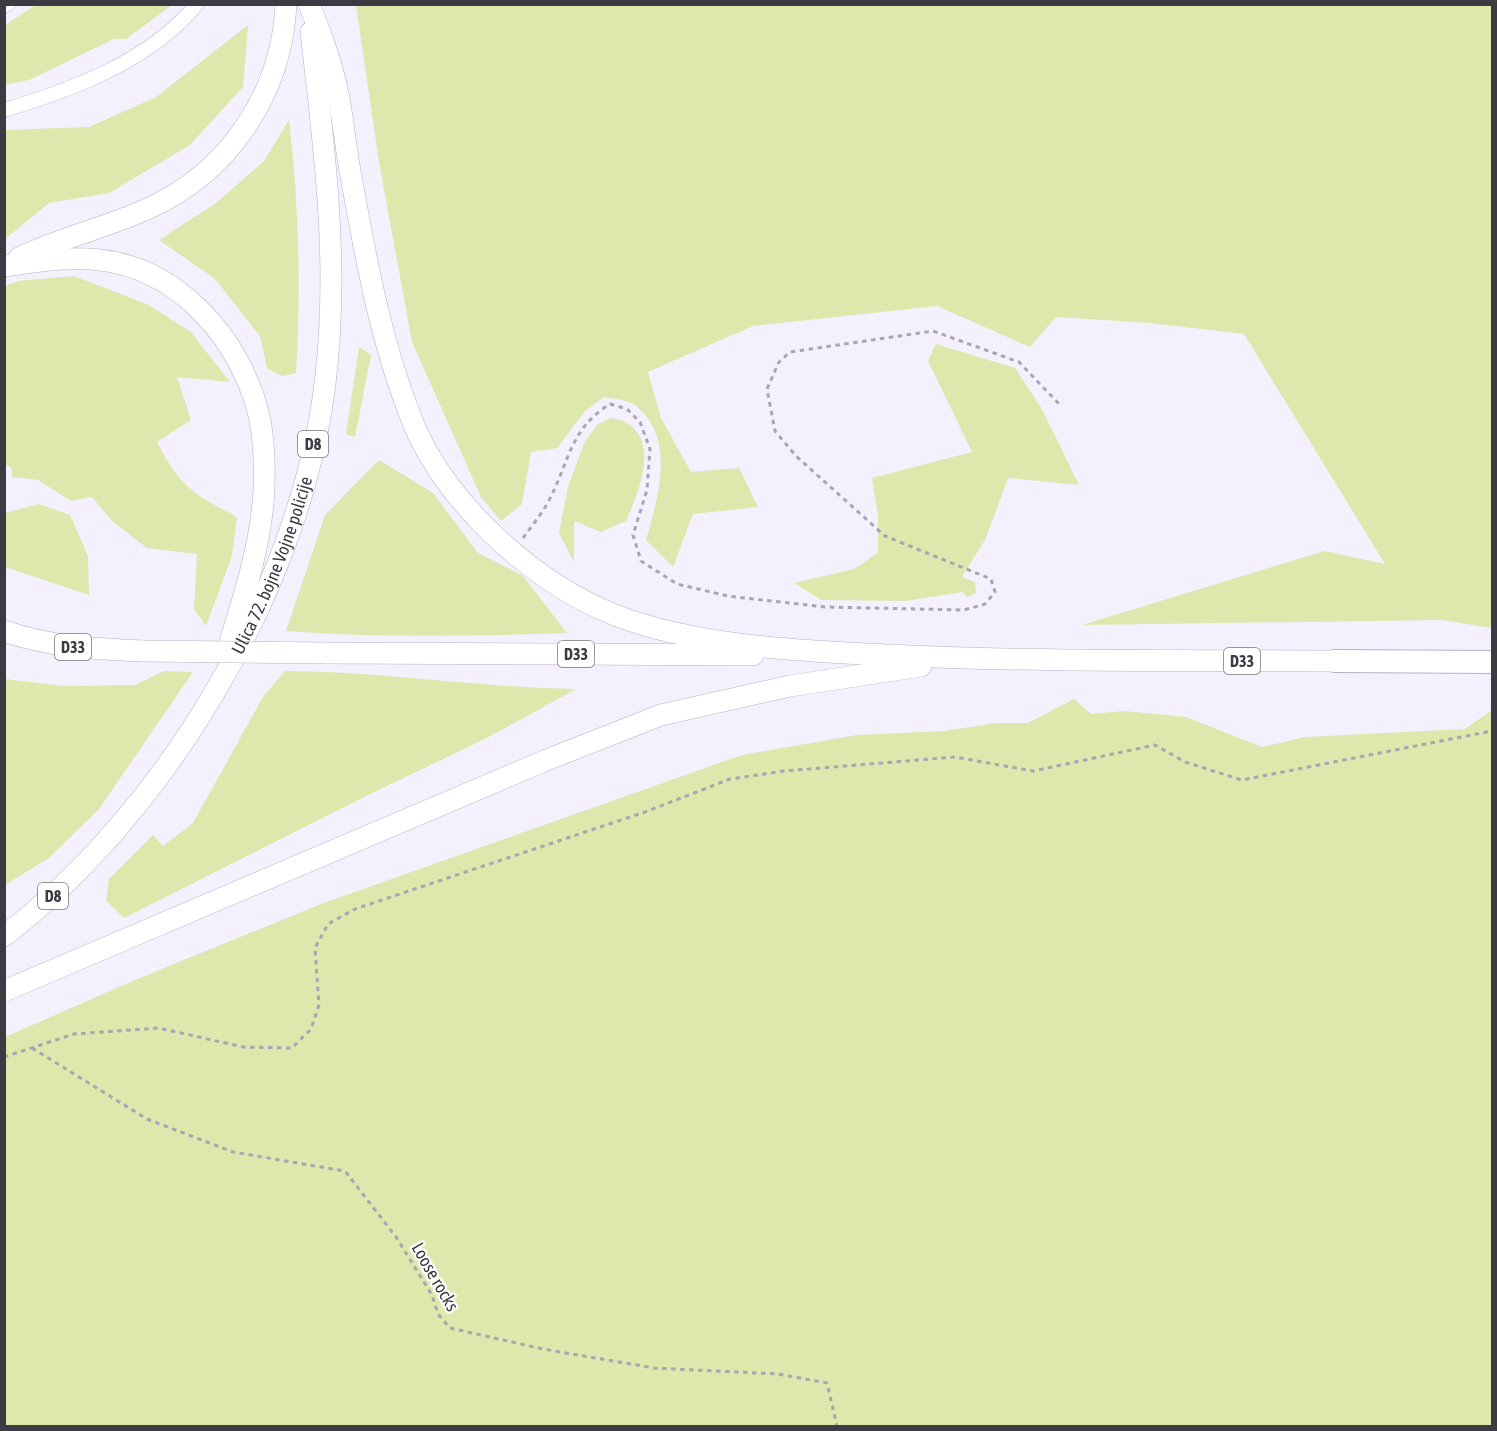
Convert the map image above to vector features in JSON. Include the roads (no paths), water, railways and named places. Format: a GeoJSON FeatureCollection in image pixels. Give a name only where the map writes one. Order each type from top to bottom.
{"type":"FeatureCollection","features":[{"type":"Feature","properties":{"kind":"highway","name":"D33"},"geometry":{"type":"LineString","coordinates":[[1335,661],[1492,662]]}},
{"type":"Feature","properties":{"kind":"main road"},"geometry":{"type":"LineString","coordinates":[[4,265],[46,245],[148,209],[181,192],[210,170],[239,138],[261,103],[278,55],[285,26],[286,4]]}},
{"type":"Feature","properties":{"kind":"main road"},"geometry":{"type":"LineString","coordinates":[[309,4],[326,46],[338,93],[380,325],[416,430],[441,474],[470,510],[513,552],[543,576],[582,600],[617,615],[663,630],[707,638],[826,652]]}},
{"type":"Feature","properties":{"kind":"main road","name":"Ulica 72. bojne Vojne policije"},"geometry":{"type":"LineString","coordinates":[[4,936],[40,907],[111,837],[168,762],[218,684],[259,609],[285,547],[312,454],[326,376],[332,295],[328,186],[309,4]]}},
{"type":"Feature","properties":{"kind":"main road"},"geometry":{"type":"LineString","coordinates":[[4,265],[71,258],[101,260],[131,267],[164,282],[196,305],[219,331],[241,366],[255,400],[264,441],[264,489],[261,520],[242,602],[218,684]]}},
{"type":"Feature","properties":{"kind":"main road","name":"D33"},"geometry":{"type":"LineString","coordinates":[[4,631],[70,646],[144,651],[739,655],[826,652],[960,658],[1335,661]]}},
{"type":"Feature","properties":{"kind":"main road"},"geometry":{"type":"LineString","coordinates":[[4,991],[544,761],[661,715],[790,686],[960,658]]}},
{"type":"Feature","properties":{"kind":"street"},"geometry":{"type":"LineString","coordinates":[[4,110],[62,93],[137,54],[187,16],[197,4]]}}]}
